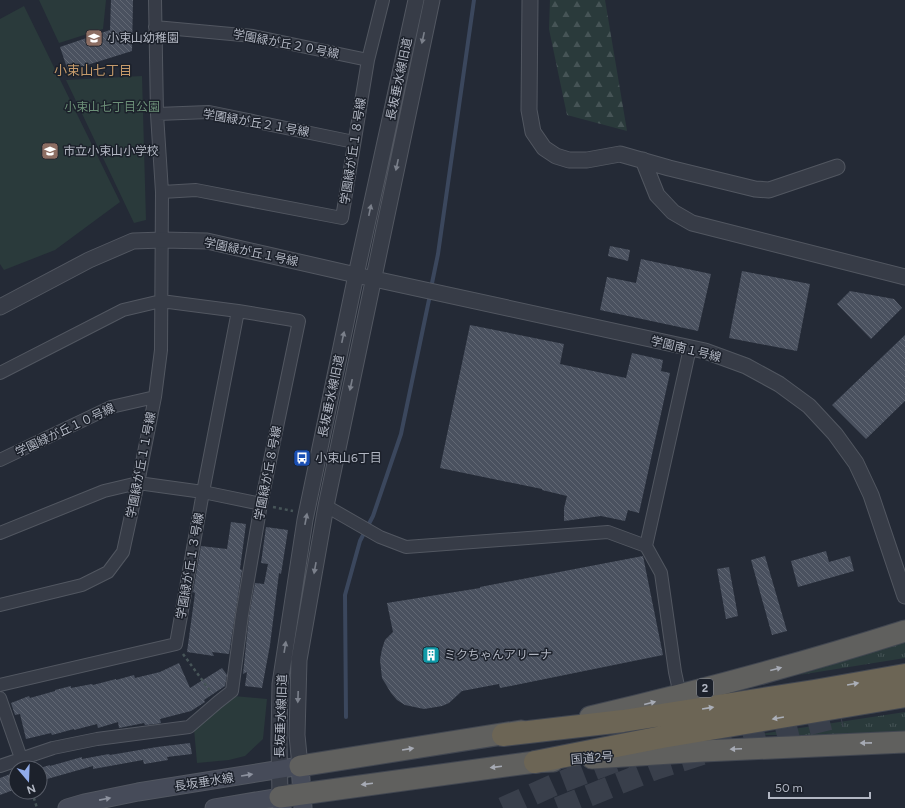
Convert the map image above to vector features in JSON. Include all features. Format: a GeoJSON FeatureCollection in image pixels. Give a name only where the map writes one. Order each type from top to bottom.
{"type":"FeatureCollection","features":[{"type":"Feature","properties":{"kind":"highway","name":"2"},"geometry":{"type":"LineString","coordinates":[[300,766],[503,735],[591,717],[680,695],[838,652],[905,631]]}},
{"type":"Feature","properties":{"kind":"highway"},"geometry":{"type":"LineString","coordinates":[[503,735],[623,721],[814,691],[905,674]]}},
{"type":"Feature","properties":{"kind":"highway"},"geometry":{"type":"LineString","coordinates":[[535,762],[662,737],[905,696]]}},
{"type":"Feature","properties":{"kind":"highway","name":"国道2号"},"geometry":{"type":"LineString","coordinates":[[281,802],[302,800],[535,762],[703,751],[905,742]]}},
{"type":"Feature","properties":{"kind":"main road","name":"長坂垂水線"},"geometry":{"type":"LineString","coordinates":[[67,808],[138,792],[300,766]]}},
{"type":"Feature","properties":{"kind":"main road"},"geometry":{"type":"LineString","coordinates":[[300,766],[302,800]]}},
{"type":"Feature","properties":{"kind":"main road"},"geometry":{"type":"LineString","coordinates":[[214,808],[281,802]]}},
{"type":"Feature","properties":{"kind":"street","name":"学園緑が丘１１号線"},"geometry":{"type":"LineString","coordinates":[[0,605],[82,585],[108,572],[123,552],[138,483],[161,350],[163,240],[162,192],[157,114],[155,0]]}},
{"type":"Feature","properties":{"kind":"street","name":"学園緑が丘１８号線"},"geometry":{"type":"LineString","coordinates":[[162,192],[196,190],[342,218],[368,60],[383,0]]}},
{"type":"Feature","properties":{"kind":"street","name":"長坂垂水線旧道"},"geometry":{"type":"LineString","coordinates":[[281,802],[279,770],[280,684],[295,584],[307,514],[356,275],[416,0]]}},
{"type":"Feature","properties":{"kind":"street","name":"長坂垂水線旧道"},"geometry":{"type":"LineString","coordinates":[[300,766],[297,735],[299,660],[326,506],[432,0]]}},
{"type":"Feature","properties":{"kind":"street"},"geometry":{"type":"LineString","coordinates":[[530,0],[529,110],[533,132],[544,148],[556,156],[569,160],[587,160],[620,154],[669,168],[755,189],[769,190],[837,167]]}},
{"type":"Feature","properties":{"kind":"street","name":"学園緑が丘２０号線"},"geometry":{"type":"LineString","coordinates":[[155,27],[253,36],[368,60]]}},
{"type":"Feature","properties":{"kind":"street","name":"学園緑が丘２１号線"},"geometry":{"type":"LineString","coordinates":[[157,114],[209,112],[354,142]]}},
{"type":"Feature","properties":{"kind":"street"},"geometry":{"type":"LineString","coordinates":[[644,160],[657,195],[673,212],[692,223],[905,277]]}},
{"type":"Feature","properties":{"kind":"street","name":"学園緑が丘１号線"},"geometry":{"type":"LineString","coordinates":[[0,307],[89,260],[133,241],[207,241],[400,284]]}},
{"type":"Feature","properties":{"kind":"street","name":"学園南１号線"},"geometry":{"type":"LineString","coordinates":[[400,284],[705,351],[746,366],[779,384],[809,406],[835,434],[856,462],[871,495],[905,596]]}},
{"type":"Feature","properties":{"kind":"street","name":"学園緑が丘８号線"},"geometry":{"type":"LineString","coordinates":[[0,373],[124,310],[161,301],[299,321],[261,504],[242,615],[232,691],[188,727],[53,748],[0,766]]}},
{"type":"Feature","properties":{"kind":"street","name":"学園緑が丘１３号線"},"geometry":{"type":"LineString","coordinates":[[176,644],[203,492],[238,311]]}},
{"type":"Feature","properties":{"kind":"street"},"geometry":{"type":"LineString","coordinates":[[680,695],[675,672],[660,573],[646,546],[690,348]]}},
{"type":"Feature","properties":{"kind":"street","name":"学園緑が丘１０号線"},"geometry":{"type":"LineString","coordinates":[[0,460],[111,407],[154,397]]}},
{"type":"Feature","properties":{"kind":"street"},"geometry":{"type":"LineString","coordinates":[[0,533],[104,491],[138,483],[203,492],[261,504]]}},
{"type":"Feature","properties":{"kind":"street"},"geometry":{"type":"LineString","coordinates":[[326,506],[380,538],[406,547],[608,532],[646,546]]}},
{"type":"Feature","properties":{"kind":"street"},"geometry":{"type":"LineString","coordinates":[[0,684],[176,644]]}},
{"type":"Feature","properties":{"kind":"street"},"geometry":{"type":"LineString","coordinates":[[0,698],[21,758]]}},
{"type":"Feature","properties":{"kind":"path"},"geometry":{"type":"LineString","coordinates":[[261,504],[297,512]]}},
{"type":"Feature","properties":{"kind":"path"},"geometry":{"type":"LineString","coordinates":[[176,644],[218,702]]}},
{"type":"Feature","properties":{"kind":"green space"},"geometry":{"type":"Polygon","coordinates":[[[39,0],[106,0],[103,29],[59,43],[39,0]]]}},
{"type":"Feature","properties":{"kind":"green space"},"geometry":{"type":"Polygon","coordinates":[[[550,0],[605,0],[627,131],[567,115],[549,29],[550,0]]]}},
{"type":"Feature","properties":{"kind":"green space","name":"市立小束山小学校"},"geometry":{"type":"Polygon","coordinates":[[[24,6],[120,202],[55,250],[4,270],[0,264],[0,19],[24,6]]]}},
{"type":"Feature","properties":{"kind":"green space","name":"小束山七丁目公園"},"geometry":{"type":"Polygon","coordinates":[[[142,76],[146,220],[134,223],[66,80],[142,76]]]}},
{"type":"Feature","properties":{"kind":"green space"},"geometry":{"type":"Polygon","coordinates":[[[905,641],[905,658],[799,675],[905,641]]]}},
{"type":"Feature","properties":{"kind":"green space"},"geometry":{"type":"Polygon","coordinates":[[[234,696],[267,699],[263,739],[245,756],[229,760],[197,763],[194,729],[234,696]]]}},
{"type":"Feature","properties":{"kind":"green space"},"geometry":{"type":"Polygon","coordinates":[[[905,712],[905,735],[753,735],[905,712]]]}},
{"type":"Feature","properties":{"kind":"building"},"geometry":{"type":"Polygon","coordinates":[[[111,0],[133,0],[132,51],[68,71],[60,47],[110,30],[111,0]]]}},
{"type":"Feature","properties":{"kind":"building"},"geometry":{"type":"Polygon","coordinates":[[[610,246],[630,250],[628,261],[608,256],[610,246]]]}},
{"type":"Feature","properties":{"kind":"building"},"geometry":{"type":"Polygon","coordinates":[[[641,259],[711,274],[698,331],[600,310],[607,277],[636,283],[641,259]]]}},
{"type":"Feature","properties":{"kind":"building"},"geometry":{"type":"Polygon","coordinates":[[[742,271],[810,284],[797,351],[729,338],[742,271]]]}},
{"type":"Feature","properties":{"kind":"building"},"geometry":{"type":"Polygon","coordinates":[[[850,291],[894,299],[902,308],[871,339],[837,304],[850,291]]]}},
{"type":"Feature","properties":{"kind":"building"},"geometry":{"type":"Polygon","coordinates":[[[470,325],[564,344],[560,364],[626,378],[632,353],[663,360],[661,371],[670,373],[639,513],[628,510],[625,521],[601,516],[564,521],[564,508],[567,496],[542,489],[440,468],[470,325]]]}},
{"type":"Feature","properties":{"kind":"building"},"geometry":{"type":"Polygon","coordinates":[[[905,335],[905,401],[866,439],[832,405],[905,335]]]}},
{"type":"Feature","properties":{"kind":"building"},"geometry":{"type":"Polygon","coordinates":[[[231,522],[246,524],[240,569],[242,570],[229,654],[212,652],[214,656],[187,652],[195,593],[193,592],[201,546],[227,549],[231,522]]]}},
{"type":"Feature","properties":{"kind":"building"},"geometry":{"type":"Polygon","coordinates":[[[266,527],[288,530],[281,574],[279,573],[270,645],[262,688],[245,686],[247,672],[243,674],[249,616],[255,583],[264,584],[268,564],[261,563],[266,527]]]}},
{"type":"Feature","properties":{"kind":"building"},"geometry":{"type":"Polygon","coordinates":[[[826,551],[829,562],[850,556],[854,571],[798,587],[791,561],[826,551]]]}},
{"type":"Feature","properties":{"kind":"building"},"geometry":{"type":"Polygon","coordinates":[[[643,556],[663,655],[500,688],[499,684],[462,691],[449,703],[442,706],[424,709],[405,705],[397,700],[382,678],[380,660],[382,649],[385,640],[393,632],[387,603],[480,588],[643,556]]]}},
{"type":"Feature","properties":{"kind":"building"},"geometry":{"type":"Polygon","coordinates":[[[765,556],[787,631],[772,635],[751,560],[765,556]]]}},
{"type":"Feature","properties":{"kind":"building"},"geometry":{"type":"Polygon","coordinates":[[[729,567],[738,616],[726,619],[717,569],[729,567]]]}},
{"type":"Feature","properties":{"kind":"building"},"geometry":{"type":"Polygon","coordinates":[[[179,663],[190,688],[222,668],[227,675],[225,686],[191,711],[160,719],[161,723],[145,725],[144,723],[119,728],[118,722],[98,728],[97,724],[52,735],[51,733],[26,739],[20,714],[15,715],[11,703],[29,696],[30,698],[71,686],[71,688],[93,685],[134,675],[135,678],[160,672],[179,663]]]}},
{"type":"Feature","properties":{"kind":"building"},"geometry":{"type":"Polygon","coordinates":[[[190,743],[192,754],[167,757],[168,760],[144,764],[143,760],[93,769],[93,766],[48,779],[48,766],[50,765],[82,757],[82,759],[190,743]]]}},
{"type":"Feature","properties":{"kind":"building"},"geometry":{"type":"Polygon","coordinates":[[[8,775],[8,792],[0,795],[0,778],[8,775]]]}},
{"type":"Feature","properties":{"kind":"waterway"},"geometry":{"type":"LineString","coordinates":[[431,288],[438,254],[474,0]]}},
{"type":"Feature","properties":{"kind":"waterway"},"geometry":{"type":"LineString","coordinates":[[346,717],[345,595],[360,541],[373,516],[401,434],[430,295]]}},
{"type":"Feature","properties":{"kind":"tunnel"},"geometry":{"type":"LineString","coordinates":[[558,808],[655,769],[743,741],[841,716]]}},
{"type":"Feature","properties":{"kind":"tunnel"},"geometry":{"type":"LineString","coordinates":[[503,808],[556,784],[626,757]]}},
{"type":"Feature","properties":{"kind":"place","name":"小束山幼稚園"},"geometry":{"type":"Point","coordinates":[94,38]}},
{"type":"Feature","properties":{"kind":"place","name":"市立小束山小学校"},"geometry":{"type":"Point","coordinates":[50,151]}},
{"type":"Feature","properties":{"kind":"place","name":"小束山6丁目"},"geometry":{"type":"Point","coordinates":[302,458]}},
{"type":"Feature","properties":{"kind":"place","name":"ミクちゃんアリーナ"},"geometry":{"type":"Point","coordinates":[431,655]}},
{"type":"Feature","properties":{"kind":"district","name":"小束山七丁目"},"geometry":{"type":"Point","coordinates":[93,70]}}]}
